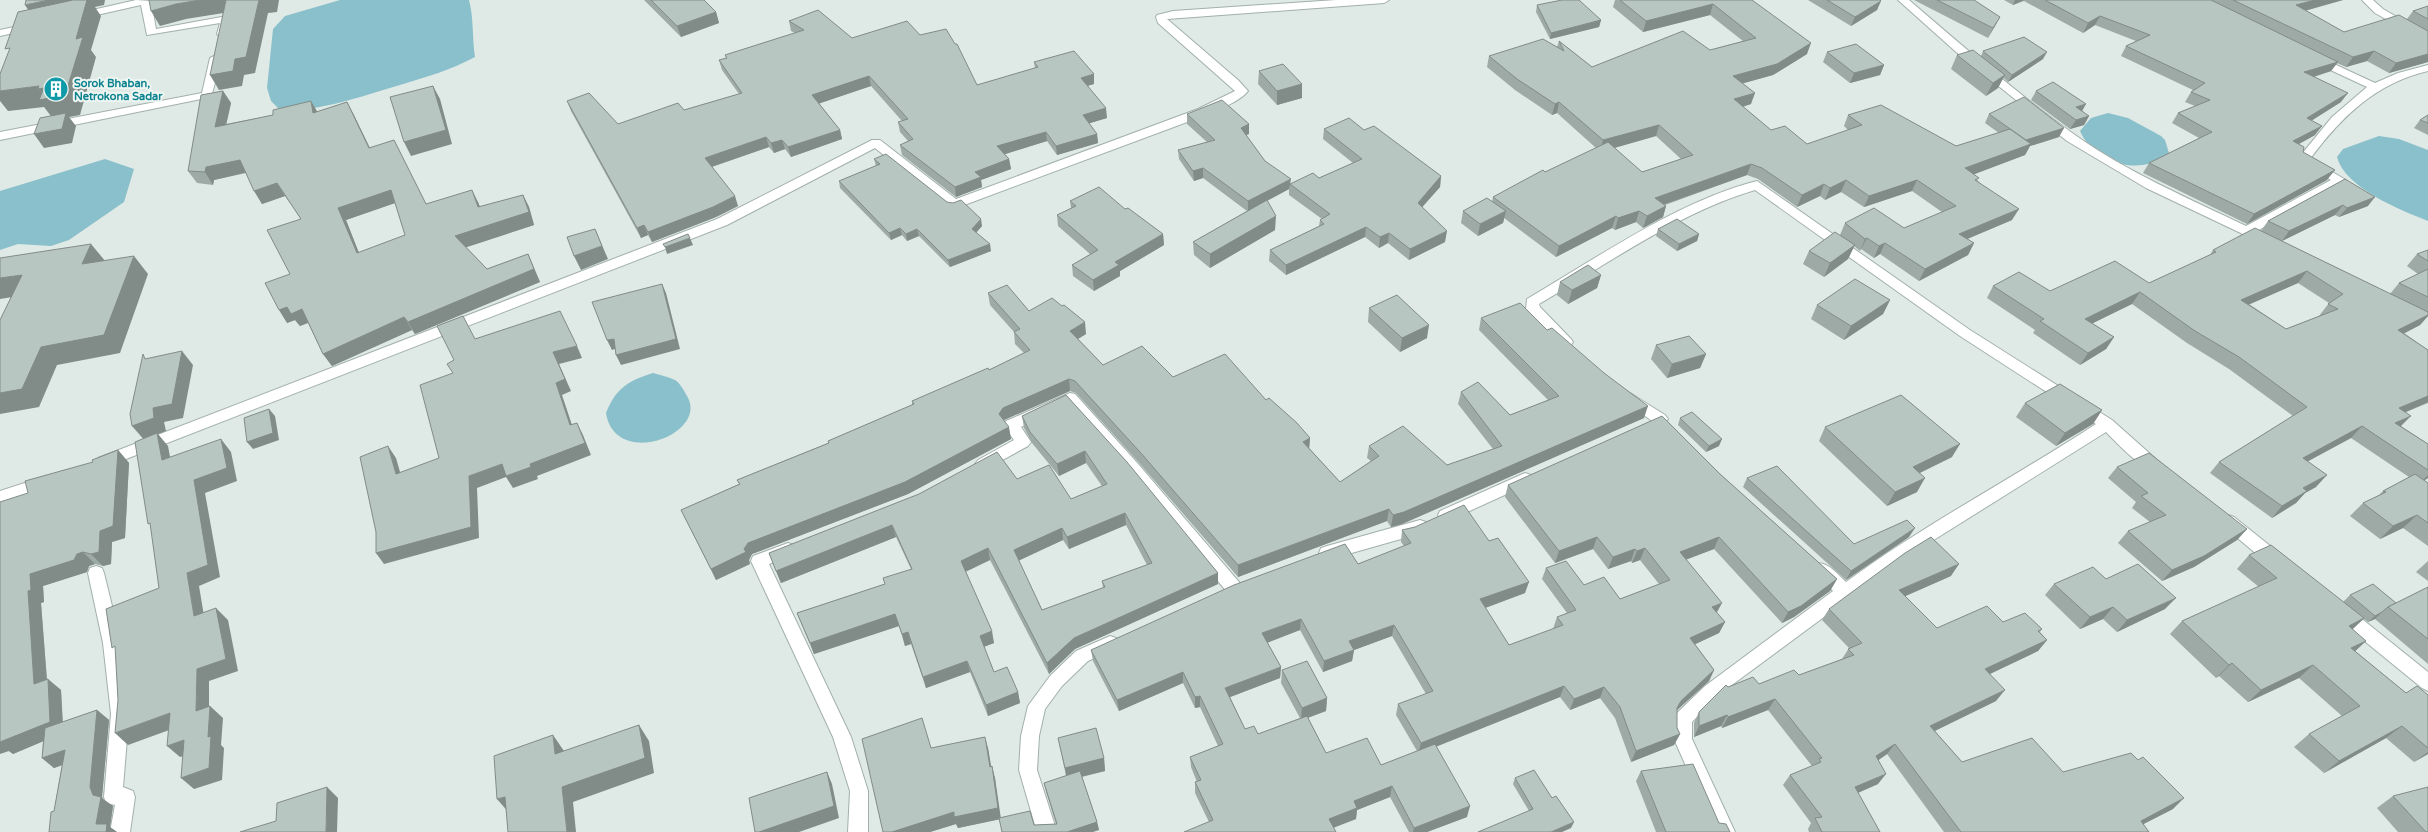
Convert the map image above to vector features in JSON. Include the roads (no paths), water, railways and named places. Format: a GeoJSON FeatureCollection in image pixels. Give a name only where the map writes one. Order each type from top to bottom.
{"type":"FeatureCollection","features":[{"type":"Feature","properties":{"kind":"street"},"geometry":{"type":"LineString","coordinates":[[88,467],[140,449],[722,222],[876,143],[954,204],[1194,115],[1236,97],[1242,91],[1234,82],[1162,21],[1161,17],[1172,14],[1384,0]]}},
{"type":"Feature","properties":{"kind":"street"},"geometry":{"type":"LineString","coordinates":[[1903,0],[1959,49],[2071,138],[2150,185],[2282,249]]}},
{"type":"Feature","properties":{"kind":"street"},"geometry":{"type":"LineString","coordinates":[[2367,0],[2379,11],[2428,40]]}},
{"type":"Feature","properties":{"kind":"street"},"geometry":{"type":"LineString","coordinates":[[0,136],[207,95],[226,19],[150,34],[146,1],[63,19]]}},
{"type":"Feature","properties":{"kind":"street"},"geometry":{"type":"LineString","coordinates":[[0,33],[45,23]]}},
{"type":"Feature","properties":{"kind":"street"},"geometry":{"type":"LineString","coordinates":[[2304,54],[2375,87]]}},
{"type":"Feature","properties":{"kind":"street"},"geometry":{"type":"LineString","coordinates":[[2247,231],[2340,180],[2303,160],[2336,119],[2375,87],[2400,75],[2428,68]]}},
{"type":"Feature","properties":{"kind":"street"},"geometry":{"type":"LineString","coordinates":[[1575,350],[1545,324],[1533,309],[1532,302],[1662,226],[1730,193],[1757,185],[1965,333],[2035,376],[2106,424],[2134,450],[2172,479]]}},
{"type":"Feature","properties":{"kind":"street"},"geometry":{"type":"LineString","coordinates":[[1620,389],[1660,418],[1674,432]]}},
{"type":"Feature","properties":{"kind":"street"},"geometry":{"type":"LineString","coordinates":[[973,470],[1023,442],[1012,425],[1070,398],[1134,469],[1226,590],[1251,581]]}},
{"type":"Feature","properties":{"kind":"street"},"geometry":{"type":"LineString","coordinates":[[1643,426],[1660,418]]}},
{"type":"Feature","properties":{"kind":"street"},"geometry":{"type":"LineString","coordinates":[[1725,832],[1685,745],[1683,739],[1683,719],[1711,691],[1891,558],[2059,456],[2106,424]]}},
{"type":"Feature","properties":{"kind":"street"},"geometry":{"type":"LineString","coordinates":[[1314,558],[1350,545],[1406,532],[1540,472]]}},
{"type":"Feature","properties":{"kind":"street"},"geometry":{"type":"LineString","coordinates":[[0,497],[54,479]]}},
{"type":"Feature","properties":{"kind":"street"},"geometry":{"type":"LineString","coordinates":[[2218,513],[2288,570]]}},
{"type":"Feature","properties":{"kind":"street"},"geometry":{"type":"LineString","coordinates":[[805,543],[759,561],[842,737],[859,791],[858,832]]}},
{"type":"Feature","properties":{"kind":"street"},"geometry":{"type":"LineString","coordinates":[[1809,560],[1846,592]]}},
{"type":"Feature","properties":{"kind":"street"},"geometry":{"type":"LineString","coordinates":[[96,572],[112,643],[120,714],[113,797],[121,795],[126,797],[120,832]]}},
{"type":"Feature","properties":{"kind":"street"},"geometry":{"type":"LineString","coordinates":[[2327,601],[2428,682]]}},
{"type":"Feature","properties":{"kind":"street"},"geometry":{"type":"LineString","coordinates":[[1047,832],[1028,770],[1030,736],[1037,706],[1056,682],[1082,656],[1128,635]]}},
{"type":"Feature","properties":{"kind":"water"},"geometry":{"type":"Polygon","coordinates":[[[340,0],[469,0],[472,14],[475,57],[438,73],[356,98],[312,108],[281,111],[271,101],[267,88],[273,29],[285,16],[340,0]]]}},
{"type":"Feature","properties":{"kind":"water"},"geometry":{"type":"Polygon","coordinates":[[[2108,113],[2128,118],[2161,136],[2165,140],[2169,153],[2158,161],[2145,165],[2119,163],[2107,159],[2087,142],[2080,131],[2091,118],[2108,113]]]}},
{"type":"Feature","properties":{"kind":"water"},"geometry":{"type":"Polygon","coordinates":[[[2379,136],[2399,139],[2428,150],[2428,221],[2389,204],[2362,188],[2342,168],[2337,157],[2343,149],[2379,136]]]}},
{"type":"Feature","properties":{"kind":"water"},"geometry":{"type":"Polygon","coordinates":[[[105,159],[134,169],[124,202],[69,240],[51,246],[18,244],[0,250],[0,191],[105,159]]]}},
{"type":"Feature","properties":{"kind":"water"},"geometry":{"type":"Polygon","coordinates":[[[653,373],[675,380],[682,387],[687,396],[690,410],[685,423],[674,433],[658,440],[642,443],[626,440],[613,430],[606,413],[619,391],[637,379],[653,373]]]}},
{"type":"Feature","properties":{"kind":"place","name":"Sorok Bhaban, Netrokona Sadar"},"geometry":{"type":"Point","coordinates":[56,89]}}]}
